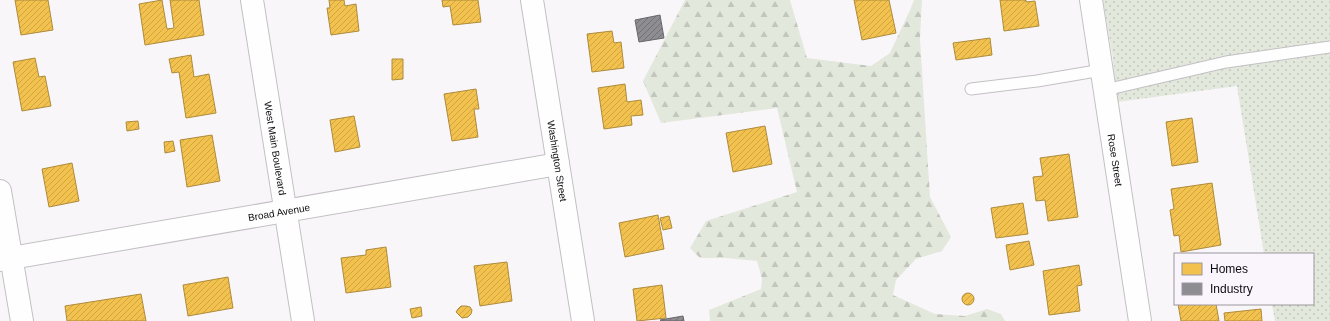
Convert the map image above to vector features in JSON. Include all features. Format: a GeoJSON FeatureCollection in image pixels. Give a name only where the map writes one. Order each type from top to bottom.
{"type":"FeatureCollection","features":[{"type":"Feature","properties":{"kind":"street","name":"West Main Boulevard"},"geometry":{"type":"LineString","coordinates":[[252,0],[303,321]]}},
{"type":"Feature","properties":{"kind":"street","name":"Washington Street"},"geometry":{"type":"LineString","coordinates":[[532,0],[583,321]]}},
{"type":"Feature","properties":{"kind":"street","name":"Rose Street"},"geometry":{"type":"LineString","coordinates":[[1091,0],[1140,321]]}},
{"type":"Feature","properties":{"kind":"street","name":"Broad Avenue"},"geometry":{"type":"LineString","coordinates":[[6,259],[558,164]]}},
{"type":"Feature","properties":{"kind":"street"},"geometry":{"type":"LineString","coordinates":[[0,192],[6,259],[22,321]]}},
{"type":"Feature","properties":{"kind":"lane"},"geometry":{"type":"LineString","coordinates":[[971,89],[1037,81],[1103,80],[1330,47]]}},
{"type":"Feature","properties":{"kind":"green space"},"geometry":{"type":"Polygon","coordinates":[[[685,0],[790,0],[807,58],[871,66],[890,53],[914,0],[922,0],[920,39],[930,197],[951,237],[942,251],[916,259],[896,280],[893,295],[935,314],[965,316],[987,309],[1001,314],[1005,321],[710,321],[709,310],[761,289],[762,279],[757,261],[726,258],[700,258],[690,248],[706,221],[797,192],[777,108],[661,123],[643,81],[685,0]]]}},
{"type":"Feature","properties":{"kind":"green space"},"geometry":{"type":"Polygon","coordinates":[[[1103,0],[1330,0],[1330,321],[1275,321],[1272,305],[1314,305],[1314,253],[1264,253],[1237,86],[1117,102],[1113,59],[1103,0]]]}},
{"type":"Feature","properties":{"kind":"building: Homes"},"geometry":{"type":"Polygon","coordinates":[[[15,0],[48,0],[53,30],[21,35],[15,0]]]}},
{"type":"Feature","properties":{"kind":"building: Homes"},"geometry":{"type":"Polygon","coordinates":[[[162,0],[167,29],[174,28],[170,0],[199,0],[204,35],[145,45],[139,4],[162,0]]]}},
{"type":"Feature","properties":{"kind":"building: Homes"},"geometry":{"type":"Polygon","coordinates":[[[329,0],[344,0],[345,6],[356,4],[359,31],[331,35],[327,8],[330,8],[329,0]]]}},
{"type":"Feature","properties":{"kind":"building: Homes"},"geometry":{"type":"Polygon","coordinates":[[[442,0],[478,0],[481,22],[453,25],[450,6],[443,7],[442,0]]]}},
{"type":"Feature","properties":{"kind":"building: Homes"},"geometry":{"type":"Polygon","coordinates":[[[854,0],[889,0],[896,33],[862,40],[854,0]]]}},
{"type":"Feature","properties":{"kind":"building: Homes"},"geometry":{"type":"Polygon","coordinates":[[[1000,0],[1026,0],[1026,2],[1035,1],[1039,26],[1004,31],[1000,0]]]}},
{"type":"Feature","properties":{"kind":"building: Homes"},"geometry":{"type":"Polygon","coordinates":[[[612,31],[614,43],[621,42],[624,68],[592,72],[587,34],[612,31]]]}},
{"type":"Feature","properties":{"kind":"building: Homes"},"geometry":{"type":"Polygon","coordinates":[[[990,38],[992,55],[956,60],[953,43],[990,38]]]}},
{"type":"Feature","properties":{"kind":"building: Homes"},"geometry":{"type":"Polygon","coordinates":[[[191,55],[194,77],[209,74],[216,113],[186,118],[179,72],[172,73],[169,59],[191,55]]]}},
{"type":"Feature","properties":{"kind":"building: Homes"},"geometry":{"type":"Polygon","coordinates":[[[35,58],[39,77],[45,76],[51,106],[22,111],[13,62],[35,58]]]}},
{"type":"Feature","properties":{"kind":"building: Homes"},"geometry":{"type":"Polygon","coordinates":[[[392,59],[403,59],[403,79],[392,80],[392,59]]]}},
{"type":"Feature","properties":{"kind":"building: Homes"},"geometry":{"type":"Polygon","coordinates":[[[625,84],[627,102],[641,100],[643,115],[631,116],[632,125],[604,129],[598,88],[625,84]]]}},
{"type":"Feature","properties":{"kind":"building: Homes"},"geometry":{"type":"Polygon","coordinates":[[[476,89],[479,109],[474,109],[478,137],[452,141],[444,94],[476,89]]]}},
{"type":"Feature","properties":{"kind":"building: Homes"},"geometry":{"type":"Polygon","coordinates":[[[354,116],[360,147],[335,152],[330,120],[354,116]]]}},
{"type":"Feature","properties":{"kind":"building: Homes"},"geometry":{"type":"Polygon","coordinates":[[[1192,118],[1198,162],[1172,166],[1166,122],[1192,118]]]}},
{"type":"Feature","properties":{"kind":"building: Homes"},"geometry":{"type":"Polygon","coordinates":[[[138,121],[139,129],[127,131],[126,122],[138,121]]]}},
{"type":"Feature","properties":{"kind":"building: Homes"},"geometry":{"type":"Polygon","coordinates":[[[765,126],[772,164],[733,172],[726,133],[765,126]]]}},
{"type":"Feature","properties":{"kind":"building: Homes"},"geometry":{"type":"Polygon","coordinates":[[[212,135],[220,181],[187,187],[180,140],[212,135]]]}},
{"type":"Feature","properties":{"kind":"building: Homes"},"geometry":{"type":"Polygon","coordinates":[[[173,141],[175,151],[165,153],[164,142],[173,141]]]}},
{"type":"Feature","properties":{"kind":"building: Homes"},"geometry":{"type":"Polygon","coordinates":[[[1069,154],[1078,217],[1048,221],[1045,200],[1036,201],[1033,177],[1043,176],[1040,158],[1069,154]]]}},
{"type":"Feature","properties":{"kind":"building: Homes"},"geometry":{"type":"Polygon","coordinates":[[[72,163],[79,201],[49,207],[42,169],[72,163]]]}},
{"type":"Feature","properties":{"kind":"building: Homes"},"geometry":{"type":"Polygon","coordinates":[[[1212,183],[1221,245],[1181,252],[1179,235],[1174,236],[1170,210],[1174,209],[1171,189],[1212,183]]]}},
{"type":"Feature","properties":{"kind":"building: Homes"},"geometry":{"type":"Polygon","coordinates":[[[1023,203],[1028,234],[996,238],[991,208],[1023,203]]]}},
{"type":"Feature","properties":{"kind":"building: Homes"},"geometry":{"type":"Polygon","coordinates":[[[658,215],[664,249],[625,257],[619,223],[658,215]]]}},
{"type":"Feature","properties":{"kind":"building: Homes"},"geometry":{"type":"Polygon","coordinates":[[[669,216],[672,228],[663,230],[660,218],[669,216]]]}},
{"type":"Feature","properties":{"kind":"building: Homes"},"geometry":{"type":"Polygon","coordinates":[[[1029,241],[1034,265],[1010,270],[1006,245],[1029,241]]]}},
{"type":"Feature","properties":{"kind":"building: Homes"},"geometry":{"type":"Polygon","coordinates":[[[386,247],[391,287],[346,293],[341,258],[366,255],[366,250],[386,247]]]}},
{"type":"Feature","properties":{"kind":"building: Homes"},"geometry":{"type":"Polygon","coordinates":[[[507,262],[512,301],[480,306],[474,266],[507,262]]]}},
{"type":"Feature","properties":{"kind":"building: Homes"},"geometry":{"type":"Polygon","coordinates":[[[1079,265],[1082,285],[1077,286],[1080,311],[1049,315],[1043,271],[1079,265]]]}},
{"type":"Feature","properties":{"kind":"building: Homes"},"geometry":{"type":"Polygon","coordinates":[[[228,277],[233,308],[188,316],[183,285],[228,277]]]}},
{"type":"Feature","properties":{"kind":"building: Homes"},"geometry":{"type":"Polygon","coordinates":[[[662,285],[666,318],[637,321],[633,289],[662,285]]]}},
{"type":"Feature","properties":{"kind":"building: Homes"},"geometry":{"type":"Polygon","coordinates":[[[968,293],[972,295],[974,299],[972,303],[968,305],[964,303],[962,299],[964,295],[968,293]]]}},
{"type":"Feature","properties":{"kind":"building: Homes"},"geometry":{"type":"Polygon","coordinates":[[[141,294],[146,321],[67,321],[65,306],[141,294]]]}},
{"type":"Feature","properties":{"kind":"building: Homes"},"geometry":{"type":"Polygon","coordinates":[[[1178,305],[1216,305],[1219,321],[1181,321],[1178,305]]]}},
{"type":"Feature","properties":{"kind":"building: Homes"},"geometry":{"type":"Polygon","coordinates":[[[461,306],[470,307],[472,310],[468,317],[462,318],[456,312],[461,306]]]}},
{"type":"Feature","properties":{"kind":"building: Homes"},"geometry":{"type":"Polygon","coordinates":[[[421,307],[422,316],[412,318],[410,309],[421,307]]]}},
{"type":"Feature","properties":{"kind":"building: Homes"},"geometry":{"type":"Polygon","coordinates":[[[1261,309],[1262,321],[1225,321],[1224,313],[1261,309]]]}},
{"type":"Feature","properties":{"kind":"building: Industry"},"geometry":{"type":"Polygon","coordinates":[[[660,15],[664,38],[639,42],[635,20],[660,15]]]}},
{"type":"Feature","properties":{"kind":"building: Industry"},"geometry":{"type":"Polygon","coordinates":[[[683,316],[684,321],[660,320],[683,316]]]}}]}
